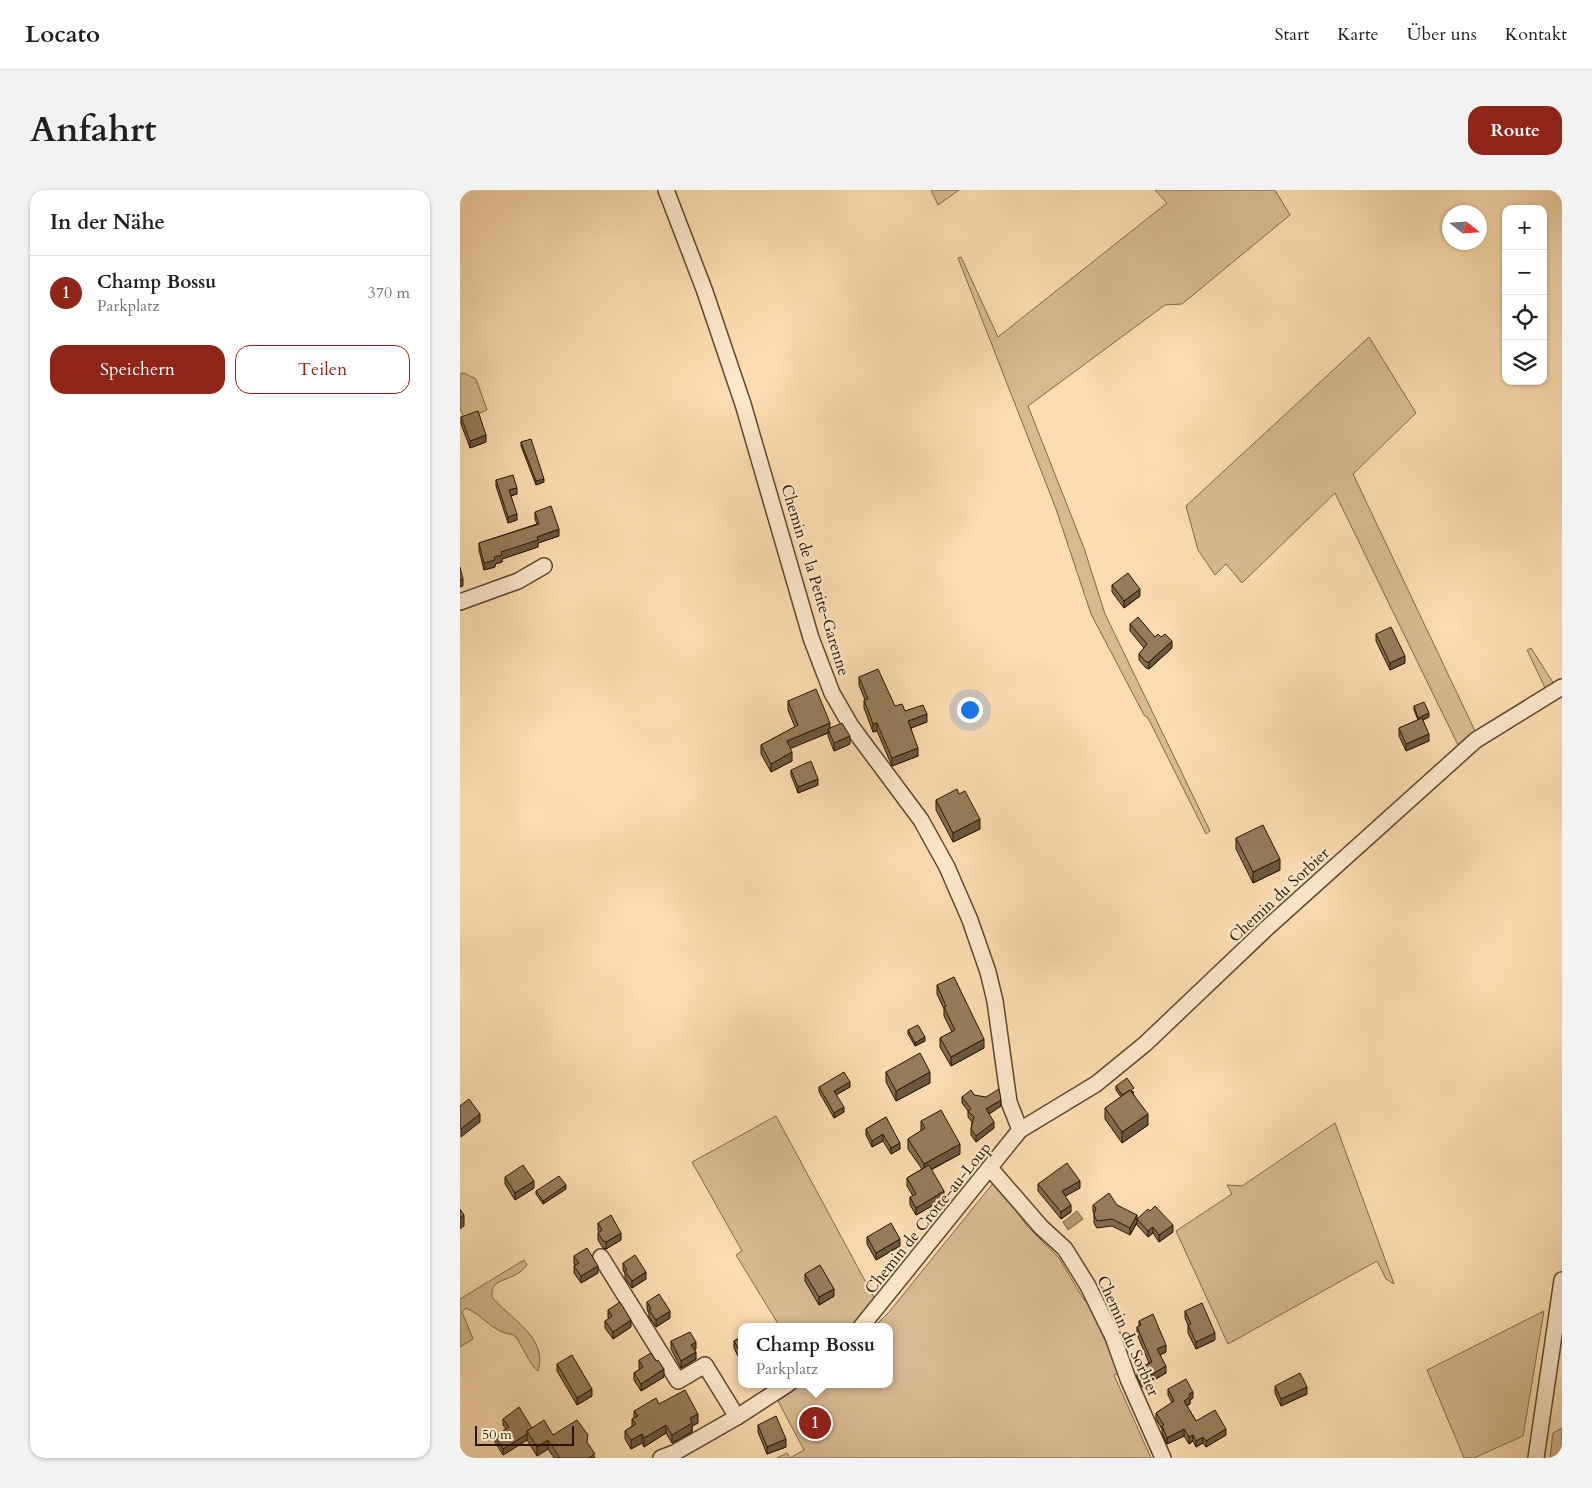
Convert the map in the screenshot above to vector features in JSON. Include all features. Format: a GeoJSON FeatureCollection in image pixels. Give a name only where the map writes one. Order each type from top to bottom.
{"type":"FeatureCollection","features":[{"type":"Feature","properties":{"kind":"street","name":"Chemin de la Petite-Garenne"},"geometry":{"type":"LineString","coordinates":[[666,190],[704,289],[740,396],[811,638],[832,693],[851,726],[922,820],[947,867],[970,920],[990,979],[1009,1102],[1020,1130]]}},
{"type":"Feature","properties":{"kind":"street"},"geometry":{"type":"LineString","coordinates":[[460,602],[510,584],[544,566]]}},
{"type":"Feature","properties":{"kind":"street","name":"Chemin du Sorbier"},"geometry":{"type":"LineString","coordinates":[[1020,1130],[1096,1084],[1145,1044],[1267,928],[1476,740],[1562,686]]}},
{"type":"Feature","properties":{"kind":"street","name":"Chemin de Crotte-au-Loup"},"geometry":{"type":"LineString","coordinates":[[864,1323],[1020,1130]]}},
{"type":"Feature","properties":{"kind":"street","name":"Chemin du Sorbier"},"geometry":{"type":"LineString","coordinates":[[990,1168],[1037,1223],[1065,1249],[1088,1286],[1109,1330],[1128,1379],[1163,1458]]}},
{"type":"Feature","properties":{"kind":"street"},"geometry":{"type":"LineString","coordinates":[[601,1257],[678,1381],[705,1364],[737,1417]]}},
{"type":"Feature","properties":{"kind":"street"},"geometry":{"type":"LineString","coordinates":[[1536,1458],[1559,1327],[1562,1280]]}},
{"type":"Feature","properties":{"kind":"street"},"geometry":{"type":"LineString","coordinates":[[661,1458],[674,1453],[737,1417],[782,1388]]}},
{"type":"Feature","properties":{"kind":"shaded area"},"geometry":{"type":"Polygon","coordinates":[[[931,190],[959,190],[938,205],[931,190]]]}},
{"type":"Feature","properties":{"kind":"shaded area"},"geometry":{"type":"Polygon","coordinates":[[[1155,190],[1275,190],[1290,215],[1182,304],[1165,305],[1028,406],[1084,548],[1105,614],[1210,831],[1206,834],[1148,718],[1144,715],[1091,614],[1056,509],[958,258],[961,257],[998,337],[1167,203],[1155,190]]]}},
{"type":"Feature","properties":{"kind":"shaded area"},"geometry":{"type":"Polygon","coordinates":[[[1369,337],[1416,413],[1353,474],[1475,731],[1458,745],[1335,493],[1242,583],[1226,564],[1215,575],[1198,550],[1186,506],[1369,337]]]}},
{"type":"Feature","properties":{"kind":"shaded area"},"geometry":{"type":"Polygon","coordinates":[[[464,373],[476,379],[487,410],[465,420],[460,409],[460,374],[464,373]]]}},
{"type":"Feature","properties":{"kind":"shaded area"},"geometry":{"type":"Polygon","coordinates":[[[1531,648],[1554,684],[1545,688],[1527,650],[1531,648]]]}},
{"type":"Feature","properties":{"kind":"shaded area"},"geometry":{"type":"Polygon","coordinates":[[[776,1116],[876,1301],[856,1323],[778,1323],[736,1255],[742,1251],[692,1162],[776,1116]]]}},
{"type":"Feature","properties":{"kind":"shaded area"},"geometry":{"type":"Polygon","coordinates":[[[1335,1123],[1394,1284],[1386,1279],[1377,1261],[1228,1344],[1176,1231],[1232,1194],[1227,1185],[1242,1186],[1335,1123]]]}},
{"type":"Feature","properties":{"kind":"shaded area"},"geometry":{"type":"Polygon","coordinates":[[[994,1182],[1028,1227],[1059,1258],[1084,1300],[1089,1298],[1098,1314],[1119,1373],[1114,1375],[1151,1458],[790,1458],[804,1450],[778,1401],[797,1388],[893,1388],[893,1323],[878,1323],[889,1312],[994,1182]]]}},
{"type":"Feature","properties":{"kind":"shaded area"},"geometry":{"type":"Polygon","coordinates":[[[1077,1211],[1083,1219],[1068,1230],[1063,1222],[1077,1211]]]}},
{"type":"Feature","properties":{"kind":"shaded area"},"geometry":{"type":"Polygon","coordinates":[[[524,1260],[527,1265],[521,1271],[495,1285],[492,1290],[492,1297],[533,1339],[538,1348],[540,1359],[538,1371],[514,1335],[494,1328],[466,1308],[462,1312],[473,1339],[460,1347],[460,1299],[524,1260]]]}},
{"type":"Feature","properties":{"kind":"shaded area"},"geometry":{"type":"Polygon","coordinates":[[[1544,1311],[1523,1436],[1474,1458],[1464,1458],[1427,1370],[1544,1311]]]}},
{"type":"Feature","properties":{"kind":"shaded area"},"geometry":{"type":"Polygon","coordinates":[[[1562,1428],[1562,1458],[1550,1458],[1553,1433],[1562,1428]]]}},
{"type":"Feature","properties":{"kind":"shaded area"},"geometry":{"type":"Polygon","coordinates":[[[787,1453],[790,1458],[777,1458],[787,1453]]]}},
{"type":"Feature","properties":{"kind":"building"},"geometry":{"type":"Polygon","coordinates":[[[478,411],[486,435],[470,441],[461,417],[478,411]]]}},
{"type":"Feature","properties":{"kind":"building"},"geometry":{"type":"Polygon","coordinates":[[[531,439],[544,479],[536,481],[521,442],[531,439]]]}},
{"type":"Feature","properties":{"kind":"building"},"geometry":{"type":"Polygon","coordinates":[[[513,475],[517,488],[509,490],[517,514],[508,517],[496,480],[513,475]]]}},
{"type":"Feature","properties":{"kind":"building"},"geometry":{"type":"Polygon","coordinates":[[[551,506],[559,529],[537,537],[538,540],[501,552],[502,555],[494,557],[495,560],[484,563],[479,543],[539,524],[535,512],[551,506]]]}},
{"type":"Feature","properties":{"kind":"building"},"geometry":{"type":"Polygon","coordinates":[[[460,567],[463,579],[460,580],[460,567]]]}},
{"type":"Feature","properties":{"kind":"building"},"geometry":{"type":"Polygon","coordinates":[[[1128,573],[1140,589],[1124,601],[1112,585],[1128,573]]]}},
{"type":"Feature","properties":{"kind":"building"},"geometry":{"type":"Polygon","coordinates":[[[1138,617],[1155,637],[1158,634],[1161,637],[1165,634],[1172,641],[1149,662],[1146,662],[1139,654],[1147,644],[1130,624],[1138,617]]]}},
{"type":"Feature","properties":{"kind":"building"},"geometry":{"type":"Polygon","coordinates":[[[1391,627],[1405,656],[1390,663],[1376,634],[1391,627]]]}},
{"type":"Feature","properties":{"kind":"building"},"geometry":{"type":"Polygon","coordinates":[[[878,669],[895,706],[902,704],[905,711],[923,705],[927,714],[908,721],[918,748],[892,758],[877,723],[873,724],[864,700],[868,699],[859,677],[878,669]]]}},
{"type":"Feature","properties":{"kind":"building"},"geometry":{"type":"Polygon","coordinates":[[[816,689],[830,723],[787,741],[792,752],[771,764],[761,745],[798,725],[788,701],[816,689]]]}},
{"type":"Feature","properties":{"kind":"building"},"geometry":{"type":"Polygon","coordinates":[[[1424,702],[1429,713],[1418,718],[1414,706],[1424,702]]]}},
{"type":"Feature","properties":{"kind":"building"},"geometry":{"type":"Polygon","coordinates":[[[1422,718],[1429,734],[1406,744],[1399,728],[1422,718]]]}},
{"type":"Feature","properties":{"kind":"building"},"geometry":{"type":"Polygon","coordinates":[[[842,723],[850,736],[834,743],[828,729],[842,723]]]}},
{"type":"Feature","properties":{"kind":"building"},"geometry":{"type":"Polygon","coordinates":[[[811,761],[818,779],[798,787],[791,770],[811,761]]]}},
{"type":"Feature","properties":{"kind":"building"},"geometry":{"type":"Polygon","coordinates":[[[957,789],[959,794],[965,791],[980,819],[953,833],[936,800],[957,789]]]}},
{"type":"Feature","properties":{"kind":"building"},"geometry":{"type":"Polygon","coordinates":[[[1263,825],[1280,859],[1253,872],[1236,838],[1263,825]]]}},
{"type":"Feature","properties":{"kind":"building"},"geometry":{"type":"Polygon","coordinates":[[[954,977],[984,1039],[951,1057],[940,1038],[955,1030],[944,1007],[946,1006],[937,985],[954,977]]]}},
{"type":"Feature","properties":{"kind":"building"},"geometry":{"type":"Polygon","coordinates":[[[918,1025],[925,1037],[915,1043],[908,1030],[918,1025]]]}},
{"type":"Feature","properties":{"kind":"building"},"geometry":{"type":"Polygon","coordinates":[[[920,1053],[930,1072],[896,1091],[886,1072],[920,1053]]]}},
{"type":"Feature","properties":{"kind":"building"},"geometry":{"type":"Polygon","coordinates":[[[844,1072],[850,1082],[834,1091],[844,1107],[834,1113],[819,1087],[844,1072]]]}},
{"type":"Feature","properties":{"kind":"building"},"geometry":{"type":"Polygon","coordinates":[[[1127,1078],[1134,1088],[1122,1095],[1116,1086],[1127,1078]]]}},
{"type":"Feature","properties":{"kind":"building"},"geometry":{"type":"Polygon","coordinates":[[[999,1089],[1001,1100],[986,1109],[994,1122],[976,1136],[971,1129],[974,1117],[968,1111],[971,1109],[962,1097],[971,1090],[974,1095],[986,1097],[999,1089]]]}},
{"type":"Feature","properties":{"kind":"building"},"geometry":{"type":"Polygon","coordinates":[[[1130,1090],[1148,1114],[1122,1132],[1105,1108],[1130,1090]]]}},
{"type":"Feature","properties":{"kind":"building"},"geometry":{"type":"Polygon","coordinates":[[[469,1099],[480,1114],[461,1129],[460,1128],[460,1106],[469,1099]]]}},
{"type":"Feature","properties":{"kind":"building"},"geometry":{"type":"Polygon","coordinates":[[[941,1110],[960,1144],[924,1164],[908,1139],[925,1128],[921,1121],[941,1110]]]}},
{"type":"Feature","properties":{"kind":"building"},"geometry":{"type":"Polygon","coordinates":[[[886,1117],[900,1143],[891,1148],[883,1134],[872,1141],[866,1129],[886,1117]]]}},
{"type":"Feature","properties":{"kind":"building"},"geometry":{"type":"Polygon","coordinates":[[[1067,1163],[1080,1181],[1062,1191],[1071,1205],[1061,1212],[1038,1184],[1067,1163]]]}},
{"type":"Feature","properties":{"kind":"building"},"geometry":{"type":"Polygon","coordinates":[[[523,1165],[534,1181],[515,1193],[505,1177],[523,1165]]]}},
{"type":"Feature","properties":{"kind":"building"},"geometry":{"type":"Polygon","coordinates":[[[929,1165],[944,1191],[916,1208],[910,1197],[916,1194],[907,1178],[929,1165]]]}},
{"type":"Feature","properties":{"kind":"building"},"geometry":{"type":"Polygon","coordinates":[[[559,1176],[566,1185],[543,1201],[536,1191],[559,1176]]]}},
{"type":"Feature","properties":{"kind":"building"},"geometry":{"type":"Polygon","coordinates":[[[1109,1193],[1117,1205],[1137,1215],[1130,1228],[1112,1219],[1097,1221],[1094,1215],[1096,1208],[1093,1205],[1109,1193]]]}},
{"type":"Feature","properties":{"kind":"building"},"geometry":{"type":"Polygon","coordinates":[[[1155,1206],[1173,1225],[1159,1235],[1153,1227],[1148,1231],[1137,1219],[1148,1209],[1150,1211],[1155,1206]]]}},
{"type":"Feature","properties":{"kind":"building"},"geometry":{"type":"Polygon","coordinates":[[[460,1209],[464,1215],[460,1218],[460,1209]]]}},
{"type":"Feature","properties":{"kind":"building"},"geometry":{"type":"Polygon","coordinates":[[[611,1215],[621,1233],[606,1242],[603,1241],[598,1233],[602,1230],[598,1223],[611,1215]]]}},
{"type":"Feature","properties":{"kind":"building"},"geometry":{"type":"Polygon","coordinates":[[[891,1223],[900,1239],[876,1253],[867,1237],[891,1223]]]}},
{"type":"Feature","properties":{"kind":"building"},"geometry":{"type":"Polygon","coordinates":[[[587,1248],[598,1266],[581,1276],[574,1266],[579,1263],[574,1256],[587,1248]]]}},
{"type":"Feature","properties":{"kind":"building"},"geometry":{"type":"Polygon","coordinates":[[[635,1255],[646,1272],[632,1281],[625,1271],[627,1270],[623,1263],[635,1255]]]}},
{"type":"Feature","properties":{"kind":"building"},"geometry":{"type":"Polygon","coordinates":[[[820,1265],[834,1289],[819,1297],[805,1274],[820,1265]]]}},
{"type":"Feature","properties":{"kind":"building"},"geometry":{"type":"Polygon","coordinates":[[[659,1294],[670,1311],[656,1320],[649,1310],[651,1309],[647,1302],[659,1294]]]}},
{"type":"Feature","properties":{"kind":"building"},"geometry":{"type":"Polygon","coordinates":[[[620,1302],[631,1320],[613,1332],[605,1321],[612,1316],[608,1310],[620,1302]]]}},
{"type":"Feature","properties":{"kind":"building"},"geometry":{"type":"Polygon","coordinates":[[[1202,1303],[1215,1333],[1196,1342],[1188,1325],[1191,1324],[1185,1311],[1202,1303]]]}},
{"type":"Feature","properties":{"kind":"building"},"geometry":{"type":"Polygon","coordinates":[[[1153,1314],[1166,1345],[1157,1349],[1166,1366],[1142,1380],[1137,1370],[1152,1362],[1137,1327],[1141,1325],[1139,1321],[1153,1314]]]}},
{"type":"Feature","properties":{"kind":"building"},"geometry":{"type":"Polygon","coordinates":[[[690,1332],[696,1342],[691,1345],[696,1352],[681,1361],[671,1341],[690,1332]]]}},
{"type":"Feature","properties":{"kind":"building"},"geometry":{"type":"Polygon","coordinates":[[[738,1339],[738,1348],[734,1341],[738,1339]]]}},
{"type":"Feature","properties":{"kind":"building"},"geometry":{"type":"Polygon","coordinates":[[[651,1353],[664,1369],[641,1384],[634,1373],[643,1367],[639,1360],[651,1353]]]}},
{"type":"Feature","properties":{"kind":"building"},"geometry":{"type":"Polygon","coordinates":[[[572,1355],[592,1389],[577,1398],[557,1364],[572,1355]]]}},
{"type":"Feature","properties":{"kind":"building"},"geometry":{"type":"Polygon","coordinates":[[[1300,1373],[1307,1387],[1281,1399],[1275,1386],[1300,1373]]]}},
{"type":"Feature","properties":{"kind":"building"},"geometry":{"type":"Polygon","coordinates":[[[1186,1379],[1193,1392],[1184,1401],[1196,1421],[1215,1410],[1226,1429],[1206,1441],[1203,1437],[1196,1441],[1193,1435],[1189,1437],[1184,1429],[1167,1438],[1162,1426],[1164,1425],[1156,1413],[1174,1401],[1168,1389],[1186,1379]]]}},
{"type":"Feature","properties":{"kind":"building"},"geometry":{"type":"Polygon","coordinates":[[[685,1390],[698,1414],[690,1418],[692,1423],[672,1435],[666,1425],[644,1438],[642,1434],[631,1440],[625,1431],[636,1424],[632,1419],[638,1416],[634,1411],[656,1398],[659,1404],[685,1390]]]}},
{"type":"Feature","properties":{"kind":"building"},"geometry":{"type":"Polygon","coordinates":[[[519,1407],[532,1428],[527,1431],[527,1434],[503,1449],[495,1436],[509,1427],[503,1419],[519,1407]]]}},
{"type":"Feature","properties":{"kind":"building"},"geometry":{"type":"Polygon","coordinates":[[[776,1416],[786,1439],[767,1447],[758,1425],[776,1416]]]}},
{"type":"Feature","properties":{"kind":"building"},"geometry":{"type":"Polygon","coordinates":[[[544,1420],[553,1435],[577,1420],[588,1435],[587,1442],[595,1454],[589,1458],[560,1458],[548,1440],[537,1447],[527,1431],[544,1420]]]}},
{"type":"Feature","properties":{"kind":"place","name":"Champ Bossu"},"geometry":{"type":"Point","coordinates":[815,1423]}}]}
